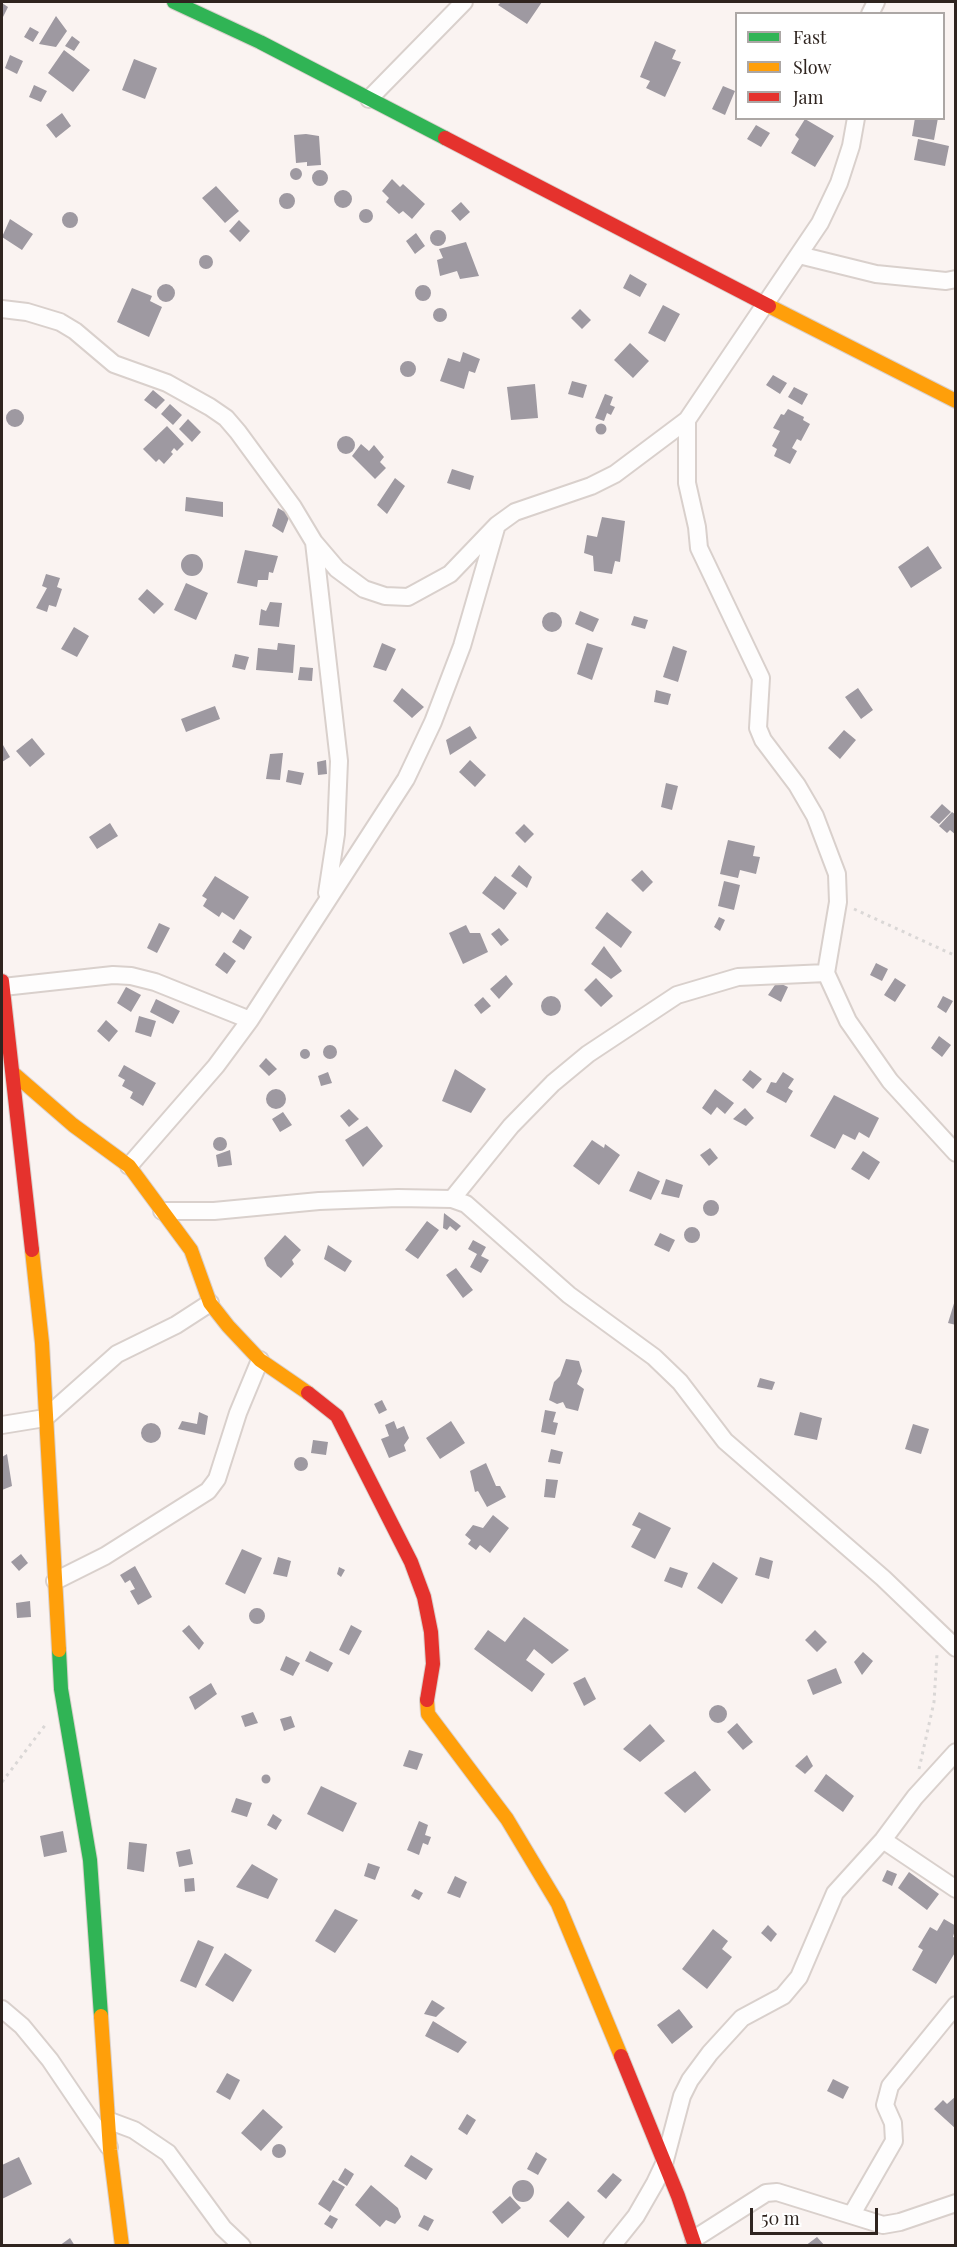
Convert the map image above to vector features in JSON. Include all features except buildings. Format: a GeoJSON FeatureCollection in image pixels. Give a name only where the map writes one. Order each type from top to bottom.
{"type":"FeatureCollection","features":[{"type":"Feature","properties":{"kind":"street"},"geometry":{"type":"LineString","coordinates":[[174,2],[369,99],[956,401]]}},
{"type":"Feature","properties":{"kind":"street"},"geometry":{"type":"LineString","coordinates":[[369,99],[464,2]]}},
{"type":"Feature","properties":{"kind":"street"},"geometry":{"type":"LineString","coordinates":[[2,309],[27,312],[60,322],[75,331],[114,364],[167,383],[226,418],[293,507],[314,542],[337,570],[364,589],[385,596],[408,597],[450,574],[497,525],[515,512],[591,486],[615,474],[687,420],[820,223],[839,183],[851,146],[856,120]]}},
{"type":"Feature","properties":{"kind":"street"},"geometry":{"type":"LineString","coordinates":[[799,255],[876,274],[946,281],[956,279]]}},
{"type":"Feature","properties":{"kind":"street"},"geometry":{"type":"LineString","coordinates":[[687,420],[687,483],[697,527],[699,548],[761,678],[758,728],[763,740],[797,785],[815,816],[837,874],[838,902],[826,973],[848,1021],[890,1081],[956,1154]]}},
{"type":"Feature","properties":{"kind":"street"},"geometry":{"type":"LineString","coordinates":[[129,1166],[216,1066],[250,1020],[406,779],[433,722],[462,646],[497,525]]}},
{"type":"Feature","properties":{"kind":"street"},"geometry":{"type":"LineString","coordinates":[[314,542],[339,761],[336,834],[325,903]]}},
{"type":"Feature","properties":{"kind":"street"},"geometry":{"type":"LineString","coordinates":[[452,1199],[511,1126],[553,1083],[588,1054],[676,995],[738,977],[826,973]]}},
{"type":"Feature","properties":{"kind":"street"},"geometry":{"type":"LineString","coordinates":[[122,2246],[110,2150],[110,2121],[90,1860],[63,1701],[56,1634],[42,1343],[14,1073],[2,984],[113,975],[131,976],[155,982],[250,1020]]}},
{"type":"Feature","properties":{"kind":"street"},"geometry":{"type":"LineString","coordinates":[[14,1073],[72,1125],[129,1166],[191,1250],[210,1303],[260,1360],[337,1416],[351,1439],[411,1562],[424,1597],[431,1632],[433,1664],[426,1696],[428,1714],[507,1819],[558,1904],[694,2242],[766,2193],[777,2192],[883,2225],[956,2203]]}},
{"type":"Feature","properties":{"kind":"street"},"geometry":{"type":"LineString","coordinates":[[2,1132],[19,1129]]}},
{"type":"Feature","properties":{"kind":"street"},"geometry":{"type":"LineString","coordinates":[[162,1211],[214,1211],[319,1201],[398,1198],[452,1199],[466,1204],[568,1295],[654,1358],[680,1382],[725,1441],[883,1578],[956,1648]]}},
{"type":"Feature","properties":{"kind":"street"},"geometry":{"type":"LineString","coordinates":[[2,1425],[45,1418],[117,1354],[176,1325],[210,1303]]}},
{"type":"Feature","properties":{"kind":"street"},"geometry":{"type":"LineString","coordinates":[[55,1581],[105,1556],[208,1491],[217,1479],[238,1413],[260,1360]]}},
{"type":"Feature","properties":{"kind":"street"},"geometry":{"type":"LineString","coordinates":[[612,2246],[642,2207],[664,2164],[682,2096],[690,2080],[710,2053],[742,2018],[783,1996],[799,1977],[835,1893],[883,1840],[915,1797],[956,1752]]}},
{"type":"Feature","properties":{"kind":"street"},"geometry":{"type":"LineString","coordinates":[[883,1840],[956,1889]]}},
{"type":"Feature","properties":{"kind":"street"},"geometry":{"type":"LineString","coordinates":[[852,2214],[894,2141],[893,2123],[885,2105],[890,2086],[956,2005]]}},
{"type":"Feature","properties":{"kind":"street"},"geometry":{"type":"LineString","coordinates":[[2,2009],[21,2026],[50,2060],[110,2150]]}},
{"type":"Feature","properties":{"kind":"street"},"geometry":{"type":"LineString","coordinates":[[110,2121],[134,2130],[168,2153],[223,2228],[242,2246]]}},
{"type":"Feature","properties":{"kind":"path"},"geometry":{"type":"LineString","coordinates":[[838,902],[956,956]]}},
{"type":"Feature","properties":{"kind":"path"},"geometry":{"type":"LineString","coordinates":[[915,1797],[934,1702],[937,1632]]}},
{"type":"Feature","properties":{"kind":"path"},"geometry":{"type":"LineString","coordinates":[[2,1782],[63,1701]]}},
{"type":"Feature","properties":{"kind":"traffic: fast"},"geometry":{"type":"LineString","coordinates":[[174,2],[260,42],[445,138]]}},
{"type":"Feature","properties":{"kind":"traffic: fast"},"geometry":{"type":"LineString","coordinates":[[59,1650],[61,1689],[90,1860],[101,2016]]}},
{"type":"Feature","properties":{"kind":"traffic: slow"},"geometry":{"type":"LineString","coordinates":[[769,306],[956,401]]}},
{"type":"Feature","properties":{"kind":"traffic: slow"},"geometry":{"type":"LineString","coordinates":[[13,1073],[73,1125],[129,1166],[191,1250],[210,1303],[228,1326],[260,1360],[308,1393]]}},
{"type":"Feature","properties":{"kind":"traffic: slow"},"geometry":{"type":"LineString","coordinates":[[32,1250],[42,1343],[59,1650]]}},
{"type":"Feature","properties":{"kind":"traffic: slow"},"geometry":{"type":"LineString","coordinates":[[427,1700],[428,1714],[507,1819],[558,1904],[621,2056]]}},
{"type":"Feature","properties":{"kind":"traffic: slow"},"geometry":{"type":"LineString","coordinates":[[101,2016],[110,2150],[122,2246]]}},
{"type":"Feature","properties":{"kind":"traffic: jam"},"geometry":{"type":"LineString","coordinates":[[445,138],[769,306]]}},
{"type":"Feature","properties":{"kind":"traffic: jam"},"geometry":{"type":"LineString","coordinates":[[2,981],[32,1250]]}},
{"type":"Feature","properties":{"kind":"traffic: jam"},"geometry":{"type":"LineString","coordinates":[[308,1393],[337,1416],[411,1562],[424,1597],[431,1632],[433,1664],[427,1700]]}},
{"type":"Feature","properties":{"kind":"traffic: jam"},"geometry":{"type":"LineString","coordinates":[[621,2056],[678,2196],[695,2246]]}}]}
